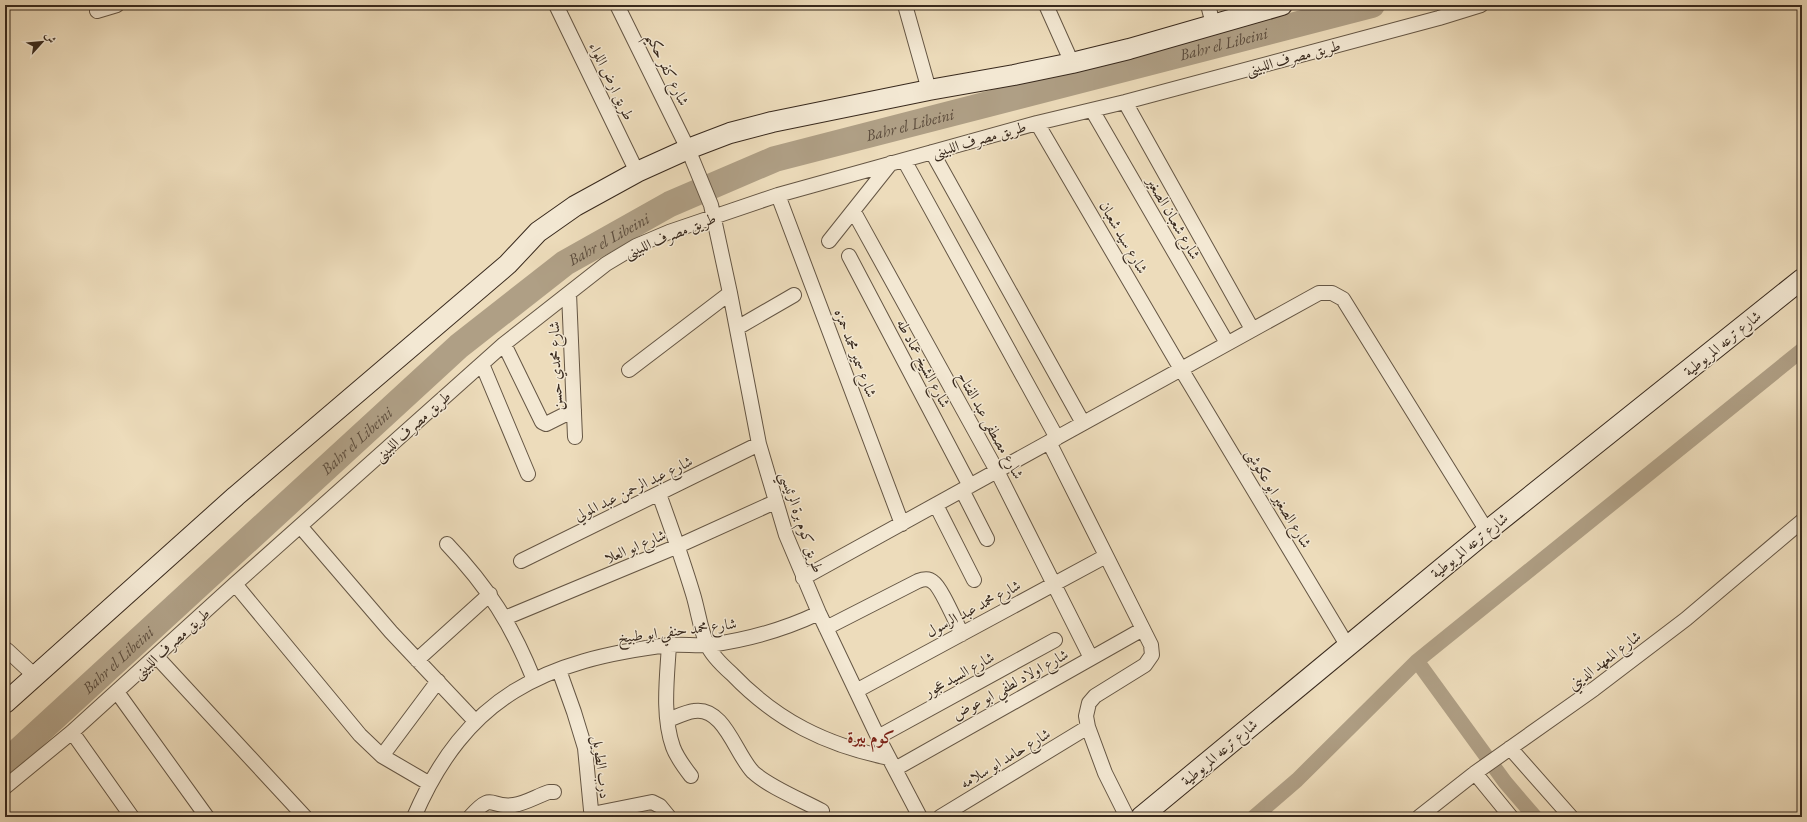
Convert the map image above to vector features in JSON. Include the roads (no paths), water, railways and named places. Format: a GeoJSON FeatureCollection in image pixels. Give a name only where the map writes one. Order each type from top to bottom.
{"type":"FeatureCollection","features":[{"type":"Feature","properties":{"kind":"street"},"geometry":{"type":"LineString","coordinates":[[96,11],[117,5]]}},
{"type":"Feature","properties":{"kind":"street","name":"طريق ارض اللواء"},"geometry":{"type":"LineString","coordinates":[[556,5],[637,172]]}},
{"type":"Feature","properties":{"kind":"street","name":"شارع كفر حكيم"},"geometry":{"type":"LineString","coordinates":[[618,5],[688,149],[714,217]]}},
{"type":"Feature","properties":{"kind":"street"},"geometry":{"type":"LineString","coordinates":[[905,5],[929,90]]}},
{"type":"Feature","properties":{"kind":"street"},"geometry":{"type":"LineString","coordinates":[[1046,5],[1072,63]]}},
{"type":"Feature","properties":{"kind":"street"},"geometry":{"type":"LineString","coordinates":[[1208,5],[1212,24]]}},
{"type":"Feature","properties":{"kind":"street","name":"طريق مصرف اللبينى"},"geometry":{"type":"LineString","coordinates":[[5,787],[72,732],[504,344],[606,264],[636,246],[670,232],[778,195],[1037,123],[1125,102],[1439,18],[1481,5]]}},
{"type":"Feature","properties":{"kind":"street"},"geometry":{"type":"LineString","coordinates":[[5,703],[236,496],[508,264],[538,232],[575,206],[637,172],[688,149],[730,133],[772,122],[929,90],[1014,76],[1072,63],[1129,49],[1276,6]]}},
{"type":"Feature","properties":{"kind":"street"},"geometry":{"type":"LineString","coordinates":[[1125,102],[1252,329]]}},
{"type":"Feature","properties":{"kind":"street","name":"شارع شعبان الصغير"},"geometry":{"type":"LineString","coordinates":[[1092,110],[1227,343]]}},
{"type":"Feature","properties":{"kind":"street","name":"شارع سيد شعبان"},"geometry":{"type":"LineString","coordinates":[[1037,123],[1181,368]]}},
{"type":"Feature","properties":{"kind":"street"},"geometry":{"type":"LineString","coordinates":[[932,152],[1083,423]]}},
{"type":"Feature","properties":{"kind":"street"},"geometry":{"type":"LineString","coordinates":[[829,241],[897,162],[1053,440],[1106,556],[1143,629],[1152,655],[1145,665],[1095,696],[1089,703],[1086,716],[1088,727],[1105,773],[1127,817]]}},
{"type":"Feature","properties":{"kind":"street","name":"شارع سمير محمد حمزه"},"geometry":{"type":"LineString","coordinates":[[778,195],[902,524]]}},
{"type":"Feature","properties":{"kind":"street","name":"شارع مصطفى عبد الفتاح"},"geometry":{"type":"LineString","coordinates":[[854,212],[997,471],[1091,658]]}},
{"type":"Feature","properties":{"kind":"street","name":"طريق كوم برة الرئيسي"},"geometry":{"type":"LineString","coordinates":[[714,217],[760,444],[775,502],[803,578],[819,613],[878,737],[920,817]]}},
{"type":"Feature","properties":{"kind":"street","name":"شارع الشيخ عماد طه"},"geometry":{"type":"LineString","coordinates":[[849,256],[966,488],[987,539]]}},
{"type":"Feature","properties":{"kind":"street","name":"شارع ترعه المريوطية"},"geometry":{"type":"LineString","coordinates":[[1141,817],[1486,531],[1802,279]]}},
{"type":"Feature","properties":{"kind":"street","name":"شارع محمدي حسن"},"geometry":{"type":"LineString","coordinates":[[569,293],[575,437]]}},
{"type":"Feature","properties":{"kind":"street"},"geometry":{"type":"LineString","coordinates":[[629,370],[730,293]]}},
{"type":"Feature","properties":{"kind":"street"},"geometry":{"type":"LineString","coordinates":[[803,578],[1319,293],[1332,293],[1343,299],[1486,531]]}},
{"type":"Feature","properties":{"kind":"street"},"geometry":{"type":"LineString","coordinates":[[737,328],[794,295]]}},
{"type":"Feature","properties":{"kind":"street"},"geometry":{"type":"LineString","coordinates":[[504,344],[542,422],[546,424],[574,410]]}},
{"type":"Feature","properties":{"kind":"street"},"geometry":{"type":"LineString","coordinates":[[482,364],[528,474]]}},
{"type":"Feature","properties":{"kind":"street","name":"شارع الصغير ابو عكوشى"},"geometry":{"type":"LineString","coordinates":[[1181,368],[1347,645]]}},
{"type":"Feature","properties":{"kind":"street","name":"شارع عبد الرحمن عبد المولي"},"geometry":{"type":"LineString","coordinates":[[521,561],[760,444]]}},
{"type":"Feature","properties":{"kind":"street"},"geometry":{"type":"LineString","coordinates":[[659,494],[678,546],[707,645],[724,666],[743,686],[764,704],[787,720],[836,744],[892,763]]}},
{"type":"Feature","properties":{"kind":"street","name":"شارع ابو العلا"},"geometry":{"type":"LineString","coordinates":[[505,618],[678,546],[775,502]]}},
{"type":"Feature","properties":{"kind":"street"},"geometry":{"type":"LineString","coordinates":[[936,505],[974,580]]}},
{"type":"Feature","properties":{"kind":"street","name":"شارع المعهد الديني"},"geometry":{"type":"LineString","coordinates":[[1419,817],[1475,773],[1594,689],[1686,619],[1802,521]]}},
{"type":"Feature","properties":{"kind":"street"},"geometry":{"type":"LineString","coordinates":[[300,526],[391,632],[475,721]]}},
{"type":"Feature","properties":{"kind":"street"},"geometry":{"type":"LineString","coordinates":[[447,544],[490,594],[521,648],[534,680]]}},
{"type":"Feature","properties":{"kind":"street","name":"شارع محمد عبد الرسول"},"geometry":{"type":"LineString","coordinates":[[856,691],[1106,556]]}},
{"type":"Feature","properties":{"kind":"street"},"geometry":{"type":"LineString","coordinates":[[826,628],[918,582],[927,579],[931,580],[938,587],[962,634]]}},
{"type":"Feature","properties":{"kind":"street"},"geometry":{"type":"LineString","coordinates":[[235,584],[360,735],[382,756],[430,784]]}},
{"type":"Feature","properties":{"kind":"street"},"geometry":{"type":"LineString","coordinates":[[418,660],[490,594]]}},
{"type":"Feature","properties":{"kind":"street","name":"شارع محمد حنفي ابو طبيخ"},"geometry":{"type":"LineString","coordinates":[[414,817],[442,761],[458,740],[475,721],[503,698],[534,680],[559,670],[621,654],[669,645],[707,645],[766,634],[819,613]]}},
{"type":"Feature","properties":{"kind":"street","name":"شارع اولاد لطفي ابو عوض"},"geometry":{"type":"LineString","coordinates":[[892,763],[1143,629]]}},
{"type":"Feature","properties":{"kind":"street","name":"شارع السيد عجور"},"geometry":{"type":"LineString","coordinates":[[878,737],[1055,640]]}},
{"type":"Feature","properties":{"kind":"street"},"geometry":{"type":"LineString","coordinates":[[669,645],[667,695],[669,732],[673,748],[680,763],[690,776]]}},
{"type":"Feature","properties":{"kind":"street"},"geometry":{"type":"LineString","coordinates":[[5,650],[35,676]]}},
{"type":"Feature","properties":{"kind":"street"},"geometry":{"type":"LineString","coordinates":[[156,656],[305,817]]}},
{"type":"Feature","properties":{"kind":"street","name":"درب الطويل"},"geometry":{"type":"LineString","coordinates":[[559,670],[584,742],[591,810],[597,813],[652,802],[660,806],[669,817]]}},
{"type":"Feature","properties":{"kind":"street"},"geometry":{"type":"LineString","coordinates":[[382,756],[438,681]]}},
{"type":"Feature","properties":{"kind":"street"},"geometry":{"type":"LineString","coordinates":[[117,692],[207,817]]}},
{"type":"Feature","properties":{"kind":"street"},"geometry":{"type":"LineString","coordinates":[[668,720],[695,710],[714,716],[720,722],[745,763],[762,779],[822,811]]}},
{"type":"Feature","properties":{"kind":"street","name":"شارع حامد ابو سلامه"},"geometry":{"type":"LineString","coordinates":[[940,817],[1088,727]]}},
{"type":"Feature","properties":{"kind":"street"},"geometry":{"type":"LineString","coordinates":[[72,732],[132,817]]}},
{"type":"Feature","properties":{"kind":"street"},"geometry":{"type":"LineString","coordinates":[[1510,748],[1571,817]]}},
{"type":"Feature","properties":{"kind":"street"},"geometry":{"type":"LineString","coordinates":[[1475,773],[1511,817]]}},
{"type":"Feature","properties":{"kind":"street"},"geometry":{"type":"LineString","coordinates":[[470,817],[482,804],[486,802],[513,805],[554,792]]}},
{"type":"Feature","properties":{"kind":"waterway","name":"Bahr el Libeini"},"geometry":{"type":"LineString","coordinates":[[5,763],[459,346],[565,263],[670,204],[775,159],[1372,5]]}},
{"type":"Feature","properties":{"kind":"waterway"},"geometry":{"type":"LineString","coordinates":[[1254,817],[1297,780],[1417,661],[1802,350]]}},
{"type":"Feature","properties":{"kind":"waterway"},"geometry":{"type":"LineString","coordinates":[[1417,661],[1505,782],[1535,817]]}},
{"type":"Feature","properties":{"kind":"district","name":"كوم بيرة"},"geometry":{"type":"Point","coordinates":[871,737]}}]}
